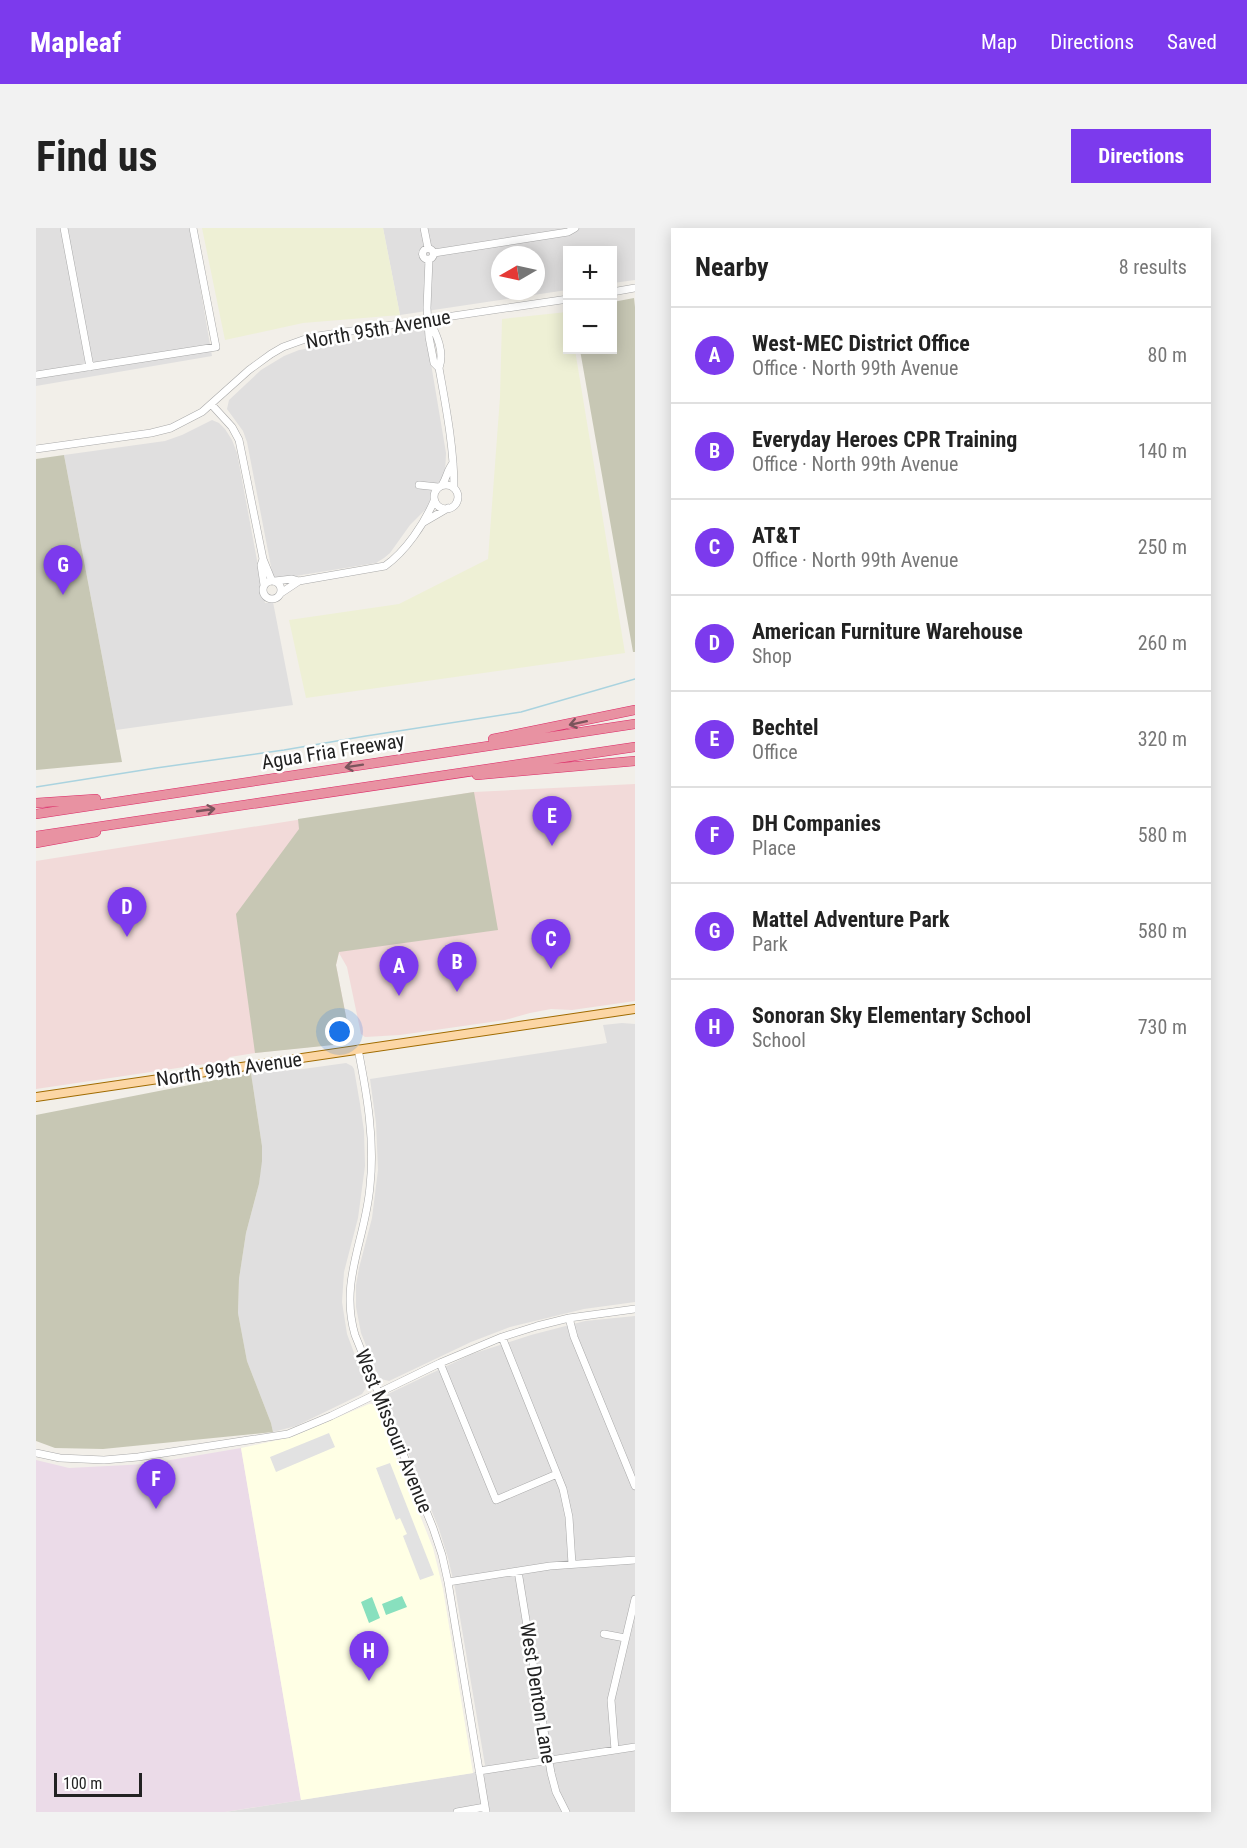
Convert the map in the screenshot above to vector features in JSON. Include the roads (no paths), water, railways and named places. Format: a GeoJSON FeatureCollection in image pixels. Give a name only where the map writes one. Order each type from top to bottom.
{"type":"FeatureCollection","features":[{"type":"Feature","properties":{"kind":"highway"},"geometry":{"type":"LineString","coordinates":[[432,754],[481,741],[635,710]]}},
{"type":"Feature","properties":{"kind":"highway","name":"Agua Fria Freeway"},"geometry":{"type":"LineString","coordinates":[[36,814],[635,724]]}},
{"type":"Feature","properties":{"kind":"highway","name":"Agua Fria Freeway"},"geometry":{"type":"LineString","coordinates":[[36,836],[635,747]]}},
{"type":"Feature","properties":{"kind":"highway"},"geometry":{"type":"LineString","coordinates":[[436,776],[488,775],[635,761]]}},
{"type":"Feature","properties":{"kind":"highway"},"geometry":{"type":"LineString","coordinates":[[36,803],[144,797]]}},
{"type":"Feature","properties":{"kind":"highway"},"geometry":{"type":"LineString","coordinates":[[36,843],[81,836],[148,819]]}},
{"type":"Feature","properties":{"kind":"main road","name":"North 99th Avenue"},"geometry":{"type":"LineString","coordinates":[[36,1097],[635,1009]]}},
{"type":"Feature","properties":{"kind":"street"},"geometry":{"type":"LineString","coordinates":[[64,228],[90,367]]}},
{"type":"Feature","properties":{"kind":"street"},"geometry":{"type":"LineString","coordinates":[[36,375],[216,347],[193,228]]}},
{"type":"Feature","properties":{"kind":"street"},"geometry":{"type":"LineString","coordinates":[[424,228],[430,253],[427,308],[429,337],[434,363],[439,368],[455,471],[454,488],[457,494],[456,502],[424,522]]}},
{"type":"Feature","properties":{"kind":"street"},"geometry":{"type":"LineString","coordinates":[[430,253],[568,232],[574,229]]}},
{"type":"Feature","properties":{"kind":"street"},"geometry":{"type":"LineString","coordinates":[[617,291],[635,288]]}},
{"type":"Feature","properties":{"kind":"street","name":"North 95th Avenue"},"geometry":{"type":"LineString","coordinates":[[36,449],[162,430],[186,422],[260,362],[291,344],[311,337],[563,299]]}},
{"type":"Feature","properties":{"kind":"street"},"geometry":{"type":"LineString","coordinates":[[211,404],[232,427],[239,440],[263,559],[273,581],[281,587],[281,593]]}},
{"type":"Feature","properties":{"kind":"street"},"geometry":{"type":"LineString","coordinates":[[263,559],[261,565],[264,585],[262,592],[267,599],[275,599],[299,582],[385,566],[395,559],[424,522],[453,464]]}},
{"type":"Feature","properties":{"kind":"street"},"geometry":{"type":"LineString","coordinates":[[448,508],[440,507],[420,485],[450,485],[454,488]]}},
{"type":"Feature","properties":{"kind":"street"},"geometry":{"type":"LineString","coordinates":[[264,585],[273,581],[292,579],[299,582]]}},
{"type":"Feature","properties":{"kind":"street","name":"West Missouri Avenue"},"geometry":{"type":"LineString","coordinates":[[358,1049],[369,1119],[372,1156],[368,1202],[351,1278],[349,1298],[355,1335],[442,1555],[486,1810]]}},
{"type":"Feature","properties":{"kind":"street"},"geometry":{"type":"LineString","coordinates":[[36,1453],[71,1459],[104,1460],[278,1436],[298,1430],[440,1363],[502,1337],[569,1318],[635,1309]]}},
{"type":"Feature","properties":{"kind":"street"},"geometry":{"type":"LineString","coordinates":[[569,1318],[574,1337],[635,1486]]}},
{"type":"Feature","properties":{"kind":"street"},"geometry":{"type":"LineString","coordinates":[[502,1337],[567,1504],[572,1564]]}},
{"type":"Feature","properties":{"kind":"street"},"geometry":{"type":"LineString","coordinates":[[440,1363],[496,1500],[557,1474]]}},
{"type":"Feature","properties":{"kind":"street"},"geometry":{"type":"LineString","coordinates":[[448,1582],[550,1566],[635,1560]]}},
{"type":"Feature","properties":{"kind":"street","name":"West Denton Lane"},"geometry":{"type":"LineString","coordinates":[[518,1571],[552,1781],[566,1812]]}},
{"type":"Feature","properties":{"kind":"street"},"geometry":{"type":"LineString","coordinates":[[615,1750],[611,1700],[635,1599]]}},
{"type":"Feature","properties":{"kind":"street"},"geometry":{"type":"LineString","coordinates":[[604,1634],[625,1638]]}},
{"type":"Feature","properties":{"kind":"street"},"geometry":{"type":"LineString","coordinates":[[479,1771],[635,1747]]}},
{"type":"Feature","properties":{"kind":"street"},"geometry":{"type":"LineString","coordinates":[[457,1812],[486,1810]]}},
{"type":"Feature","properties":{"kind":"waterway"},"geometry":{"type":"LineString","coordinates":[[36,787],[521,712],[635,679]]}},
{"type":"Feature","properties":{"kind":"place","name":"Mattel Adventure Park"},"geometry":{"type":"Point","coordinates":[63,595]}},
{"type":"Feature","properties":{"kind":"place","name":"Bechtel"},"geometry":{"type":"Point","coordinates":[552,846]}},
{"type":"Feature","properties":{"kind":"place","name":"American Furniture Warehouse"},"geometry":{"type":"Point","coordinates":[127,937]}},
{"type":"Feature","properties":{"kind":"place","name":"AT&T"},"geometry":{"type":"Point","coordinates":[551,969]}},
{"type":"Feature","properties":{"kind":"place","name":"Everyday Heroes CPR Training"},"geometry":{"type":"Point","coordinates":[457,992]}},
{"type":"Feature","properties":{"kind":"place","name":"West-MEC District Office"},"geometry":{"type":"Point","coordinates":[399,996]}},
{"type":"Feature","properties":{"kind":"place","name":"DH Companies"},"geometry":{"type":"Point","coordinates":[156,1509]}},
{"type":"Feature","properties":{"kind":"place","name":"Sonoran Sky Elementary School"},"geometry":{"type":"Point","coordinates":[369,1681]}}]}
